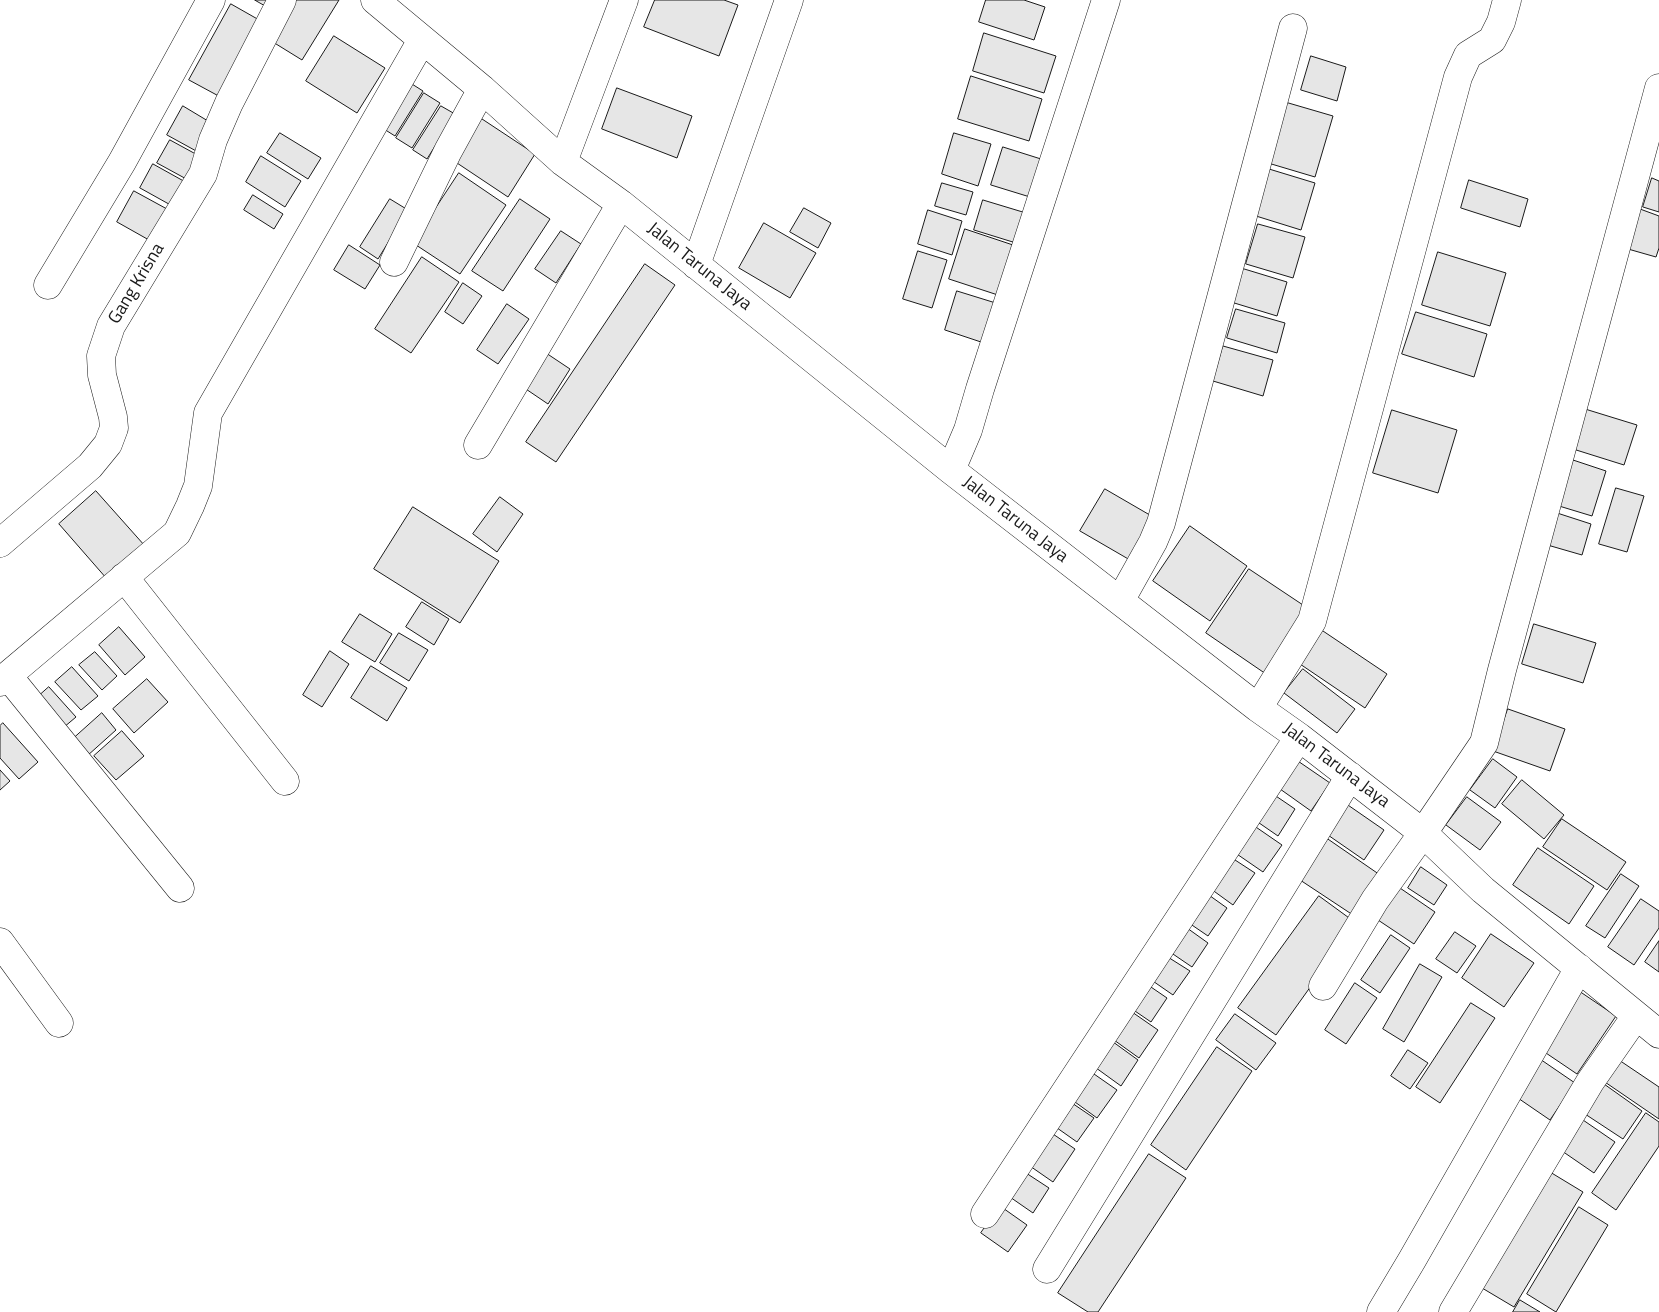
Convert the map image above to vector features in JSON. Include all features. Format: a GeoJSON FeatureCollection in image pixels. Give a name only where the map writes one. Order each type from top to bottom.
{"type":"FeatureCollection","features":[{"type":"Feature","properties":{"kind":"street"},"geometry":{"type":"LineString","coordinates":[[48,285],[122,162],[211,0]]}},
{"type":"Feature","properties":{"kind":"street","name":"Gang Krisna"},"geometry":{"type":"LineString","coordinates":[[0,544],[90,466],[108,444],[114,428],[102,375],[101,356],[111,326],[203,174],[213,140],[229,103],[282,0]]}},
{"type":"Feature","properties":{"kind":"street","name":"Jalan Taruna Jaya"},"geometry":{"type":"LineString","coordinates":[[375,0],[482,89],[563,162],[621,204],[951,470],[1258,708],[1300,737],[1424,833],[1483,890],[1659,1034]]}},
{"type":"Feature","properties":{"kind":"street"},"geometry":{"type":"LineString","coordinates":[[563,162],[624,0]]}},
{"type":"Feature","properties":{"kind":"street"},"geometry":{"type":"LineString","coordinates":[[696,265],[789,0]]}},
{"type":"Feature","properties":{"kind":"street"},"geometry":{"type":"LineString","coordinates":[[951,470],[968,430],[1106,0]]}},
{"type":"Feature","properties":{"kind":"street"},"geometry":{"type":"LineString","coordinates":[[1258,708],[1308,628],[1458,77],[1468,55],[1492,40],[1501,22],[1506,0]]}},
{"type":"Feature","properties":{"kind":"street"},"geometry":{"type":"LineString","coordinates":[[1120,601],[1157,533],[1293,28]]}},
{"type":"Feature","properties":{"kind":"street"},"geometry":{"type":"LineString","coordinates":[[180,888],[4,679],[177,533],[198,486],[208,413],[422,40]]}},
{"type":"Feature","properties":{"kind":"street"},"geometry":{"type":"LineString","coordinates":[[1323,986],[1375,900],[1424,833],[1480,749],[1659,88]]}},
{"type":"Feature","properties":{"kind":"street"},"geometry":{"type":"LineString","coordinates":[[394,262],[448,150],[482,89]]}},
{"type":"Feature","properties":{"kind":"street"},"geometry":{"type":"LineString","coordinates":[[478,445],[621,204]]}},
{"type":"Feature","properties":{"kind":"street"},"geometry":{"type":"LineString","coordinates":[[124,577],[285,780]]}},
{"type":"Feature","properties":{"kind":"street"},"geometry":{"type":"LineString","coordinates":[[985,1214],[1300,737]]}},
{"type":"Feature","properties":{"kind":"street"},"geometry":{"type":"LineString","coordinates":[[1048,1270],[1350,776]]}},
{"type":"Feature","properties":{"kind":"street"},"geometry":{"type":"LineString","coordinates":[[0,942],[59,1023]]}},
{"type":"Feature","properties":{"kind":"street"},"geometry":{"type":"LineString","coordinates":[[1381,1312],[1579,968]]}},
{"type":"Feature","properties":{"kind":"street"},"geometry":{"type":"LineString","coordinates":[[1453,1312],[1590,1082],[1636,1016]]}},
{"type":"Feature","properties":{"kind":"building"},"geometry":{"type":"Polygon","coordinates":[[[255,0],[278,0],[273,10],[255,0]]]}},
{"type":"Feature","properties":{"kind":"building"},"geometry":{"type":"Polygon","coordinates":[[[293,0],[339,0],[302,60],[268,39],[293,0]]]}},
{"type":"Feature","properties":{"kind":"building"},"geometry":{"type":"Polygon","coordinates":[[[655,0],[724,0],[738,5],[719,56],[644,27],[655,0]]]}},
{"type":"Feature","properties":{"kind":"building"},"geometry":{"type":"Polygon","coordinates":[[[986,0],[1024,0],[1045,7],[1034,40],[979,22],[986,0]]]}},
{"type":"Feature","properties":{"kind":"building"},"geometry":{"type":"Polygon","coordinates":[[[231,4],[268,25],[226,100],[189,80],[231,4]]]}},
{"type":"Feature","properties":{"kind":"building"},"geometry":{"type":"Polygon","coordinates":[[[984,33],[1056,56],[1044,93],[973,71],[984,33]]]}},
{"type":"Feature","properties":{"kind":"building"},"geometry":{"type":"Polygon","coordinates":[[[334,36],[385,68],[357,113],[306,81],[334,36]]]}},
{"type":"Feature","properties":{"kind":"building"},"geometry":{"type":"Polygon","coordinates":[[[1311,56],[1346,67],[1337,101],[1301,90],[1311,56]]]}},
{"type":"Feature","properties":{"kind":"building"},"geometry":{"type":"Polygon","coordinates":[[[971,76],[1042,99],[1029,141],[958,119],[971,76]]]}},
{"type":"Feature","properties":{"kind":"building"},"geometry":{"type":"Polygon","coordinates":[[[404,79],[423,91],[395,136],[376,124],[404,79]]]}},
{"type":"Feature","properties":{"kind":"building"},"geometry":{"type":"Polygon","coordinates":[[[617,88],[692,116],[677,158],[602,129],[617,88]]]}},
{"type":"Feature","properties":{"kind":"building"},"geometry":{"type":"Polygon","coordinates":[[[424,93],[440,103],[412,148],[396,138],[424,93]]]}},
{"type":"Feature","properties":{"kind":"building"},"geometry":{"type":"Polygon","coordinates":[[[1285,102],[1333,116],[1315,177],[1268,163],[1285,102]]]}},
{"type":"Feature","properties":{"kind":"building"},"geometry":{"type":"Polygon","coordinates":[[[183,106],[213,124],[198,152],[167,135],[183,106]]]}},
{"type":"Feature","properties":{"kind":"building"},"geometry":{"type":"Polygon","coordinates":[[[441,106],[455,114],[427,159],[413,150],[441,106]]]}},
{"type":"Feature","properties":{"kind":"building"},"geometry":{"type":"Polygon","coordinates":[[[476,115],[535,154],[508,197],[448,157],[476,115]]]}},
{"type":"Feature","properties":{"kind":"building"},"geometry":{"type":"Polygon","coordinates":[[[280,133],[321,158],[308,179],[267,153],[280,133]]]}},
{"type":"Feature","properties":{"kind":"building"},"geometry":{"type":"Polygon","coordinates":[[[954,133],[991,144],[978,186],[942,174],[954,133]]]}},
{"type":"Feature","properties":{"kind":"building"},"geometry":{"type":"Polygon","coordinates":[[[170,140],[203,158],[190,181],[157,163],[170,140]]]}},
{"type":"Feature","properties":{"kind":"building"},"geometry":{"type":"Polygon","coordinates":[[[1003,147],[1041,159],[1030,197],[991,185],[1003,147]]]}},
{"type":"Feature","properties":{"kind":"building"},"geometry":{"type":"Polygon","coordinates":[[[261,156],[301,181],[285,207],[246,182],[261,156]]]}},
{"type":"Feature","properties":{"kind":"building"},"geometry":{"type":"Polygon","coordinates":[[[153,164],[189,184],[176,208],[140,188],[153,164]]]}},
{"type":"Feature","properties":{"kind":"building"},"geometry":{"type":"Polygon","coordinates":[[[1269,169],[1315,183],[1301,230],[1256,216],[1269,169]]]}},
{"type":"Feature","properties":{"kind":"building"},"geometry":{"type":"Polygon","coordinates":[[[459,173],[506,205],[460,274],[413,243],[459,173]]]}},
{"type":"Feature","properties":{"kind":"building"},"geometry":{"type":"Polygon","coordinates":[[[1652,178],[1659,181],[1659,212],[1643,207],[1652,178]]]}},
{"type":"Feature","properties":{"kind":"building"},"geometry":{"type":"Polygon","coordinates":[[[1469,180],[1528,199],[1520,227],[1461,208],[1469,180]]]}},
{"type":"Feature","properties":{"kind":"building"},"geometry":{"type":"Polygon","coordinates":[[[942,183],[973,192],[966,215],[935,206],[942,183]]]}},
{"type":"Feature","properties":{"kind":"building"},"geometry":{"type":"Polygon","coordinates":[[[134,191],[167,209],[149,240],[117,222],[134,191]]]}},
{"type":"Feature","properties":{"kind":"building"},"geometry":{"type":"Polygon","coordinates":[[[253,195],[283,214],[274,229],[244,210],[253,195]]]}},
{"type":"Feature","properties":{"kind":"building"},"geometry":{"type":"Polygon","coordinates":[[[390,199],[408,210],[378,259],[360,247],[390,199]]]}},
{"type":"Feature","properties":{"kind":"building"},"geometry":{"type":"Polygon","coordinates":[[[520,199],[550,219],[503,291],[472,271],[520,199]]]}},
{"type":"Feature","properties":{"kind":"building"},"geometry":{"type":"Polygon","coordinates":[[[983,200],[1026,213],[1016,243],[974,230],[983,200]]]}},
{"type":"Feature","properties":{"kind":"building"},"geometry":{"type":"Polygon","coordinates":[[[804,208],[831,223],[818,248],[790,232],[804,208]]]}},
{"type":"Feature","properties":{"kind":"building"},"geometry":{"type":"Polygon","coordinates":[[[1640,209],[1659,216],[1659,248],[1656,257],[1628,249],[1640,209]]]}},
{"type":"Feature","properties":{"kind":"building"},"geometry":{"type":"Polygon","coordinates":[[[928,210],[962,221],[952,255],[918,244],[928,210]]]}},
{"type":"Feature","properties":{"kind":"building"},"geometry":{"type":"Polygon","coordinates":[[[764,223],[816,253],[790,298],[739,268],[764,223]]]}},
{"type":"Feature","properties":{"kind":"building"},"geometry":{"type":"Polygon","coordinates":[[[1258,224],[1305,237],[1293,278],[1246,264],[1258,224]]]}},
{"type":"Feature","properties":{"kind":"building"},"geometry":{"type":"Polygon","coordinates":[[[965,229],[1019,247],[1004,297],[949,279],[965,229]]]}},
{"type":"Feature","properties":{"kind":"building"},"geometry":{"type":"Polygon","coordinates":[[[561,231],[581,244],[556,283],[535,269],[561,231]]]}},
{"type":"Feature","properties":{"kind":"building"},"geometry":{"type":"Polygon","coordinates":[[[349,245],[380,265],[365,289],[334,270],[349,245]]]}},
{"type":"Feature","properties":{"kind":"building"},"geometry":{"type":"Polygon","coordinates":[[[918,251],[947,260],[932,308],[903,299],[918,251]]]}},
{"type":"Feature","properties":{"kind":"building"},"geometry":{"type":"Polygon","coordinates":[[[1438,252],[1506,273],[1490,326],[1422,305],[1438,252]]]}},
{"type":"Feature","properties":{"kind":"building"},"geometry":{"type":"Polygon","coordinates":[[[422,257],[459,282],[411,353],[375,329],[422,257]]]}},
{"type":"Feature","properties":{"kind":"building"},"geometry":{"type":"Polygon","coordinates":[[[645,264],[675,285],[556,462],[526,442],[645,264]]]}},
{"type":"Feature","properties":{"kind":"building"},"geometry":{"type":"Polygon","coordinates":[[[1241,268],[1287,282],[1277,316],[1231,302],[1241,268]]]}},
{"type":"Feature","properties":{"kind":"building"},"geometry":{"type":"Polygon","coordinates":[[[463,283],[482,296],[463,324],[445,312],[463,283]]]}},
{"type":"Feature","properties":{"kind":"building"},"geometry":{"type":"Polygon","coordinates":[[[957,291],[999,304],[987,344],[945,330],[957,291]]]}},
{"type":"Feature","properties":{"kind":"building"},"geometry":{"type":"Polygon","coordinates":[[[507,304],[529,319],[498,364],[477,350],[507,304]]]}},
{"type":"Feature","properties":{"kind":"building"},"geometry":{"type":"Polygon","coordinates":[[[1236,309],[1285,323],[1277,353],[1227,338],[1236,309]]]}},
{"type":"Feature","properties":{"kind":"building"},"geometry":{"type":"Polygon","coordinates":[[[1416,312],[1487,334],[1474,377],[1402,354],[1416,312]]]}},
{"type":"Feature","properties":{"kind":"building"},"geometry":{"type":"Polygon","coordinates":[[[1223,346],[1273,360],[1263,396],[1213,381],[1223,346]]]}},
{"type":"Feature","properties":{"kind":"building"},"geometry":{"type":"Polygon","coordinates":[[[540,349],[570,369],[548,404],[517,383],[540,349]]]}},
{"type":"Feature","properties":{"kind":"building"},"geometry":{"type":"Polygon","coordinates":[[[1585,409],[1637,425],[1624,465],[1573,449],[1585,409]]]}},
{"type":"Feature","properties":{"kind":"building"},"geometry":{"type":"Polygon","coordinates":[[[1392,410],[1457,430],[1438,493],[1373,473],[1392,410]]]}},
{"type":"Feature","properties":{"kind":"building"},"geometry":{"type":"Polygon","coordinates":[[[1573,460],[1606,471],[1592,516],[1559,506],[1573,460]]]}},
{"type":"Feature","properties":{"kind":"building"},"geometry":{"type":"Polygon","coordinates":[[[1616,488],[1644,496],[1627,552],[1599,544],[1616,488]]]}},
{"type":"Feature","properties":{"kind":"building"},"geometry":{"type":"Polygon","coordinates":[[[1105,489],[1155,518],[1130,560],[1080,531],[1105,489]]]}},
{"type":"Feature","properties":{"kind":"building"},"geometry":{"type":"Polygon","coordinates":[[[96,491],[145,546],[107,579],[59,524],[96,491]]]}},
{"type":"Feature","properties":{"kind":"building"},"geometry":{"type":"Polygon","coordinates":[[[500,497],[523,514],[497,552],[473,534],[500,497]]]}},
{"type":"Feature","properties":{"kind":"building"},"geometry":{"type":"Polygon","coordinates":[[[413,507],[499,561],[460,623],[374,569],[413,507]]]}},
{"type":"Feature","properties":{"kind":"building"},"geometry":{"type":"Polygon","coordinates":[[[1554,512],[1591,524],[1582,555],[1544,544],[1554,512]]]}},
{"type":"Feature","properties":{"kind":"building"},"geometry":{"type":"Polygon","coordinates":[[[1190,526],[1247,566],[1210,621],[1153,581],[1190,526]]]}},
{"type":"Feature","properties":{"kind":"building"},"geometry":{"type":"Polygon","coordinates":[[[1249,569],[1309,609],[1266,674],[1206,633],[1249,569]]]}},
{"type":"Feature","properties":{"kind":"building"},"geometry":{"type":"Polygon","coordinates":[[[422,602],[449,619],[434,645],[406,627],[422,602]]]}},
{"type":"Feature","properties":{"kind":"building"},"geometry":{"type":"Polygon","coordinates":[[[360,614],[392,634],[375,662],[342,642],[360,614]]]}},
{"type":"Feature","properties":{"kind":"building"},"geometry":{"type":"Polygon","coordinates":[[[1534,624],[1596,643],[1583,683],[1522,664],[1534,624]]]}},
{"type":"Feature","properties":{"kind":"building"},"geometry":{"type":"Polygon","coordinates":[[[119,627],[145,657],[125,675],[99,645],[119,627]]]}},
{"type":"Feature","properties":{"kind":"building"},"geometry":{"type":"Polygon","coordinates":[[[1320,629],[1387,674],[1365,708],[1297,662],[1320,629]]]}},
{"type":"Feature","properties":{"kind":"building"},"geometry":{"type":"Polygon","coordinates":[[[399,633],[428,650],[409,681],[380,663],[399,633]]]}},
{"type":"Feature","properties":{"kind":"building"},"geometry":{"type":"Polygon","coordinates":[[[330,651],[349,664],[322,707],[303,695],[330,651]]]}},
{"type":"Feature","properties":{"kind":"building"},"geometry":{"type":"Polygon","coordinates":[[[95,652],[117,676],[102,690],[79,665],[95,652]]]}},
{"type":"Feature","properties":{"kind":"building"},"geometry":{"type":"Polygon","coordinates":[[[371,666],[407,688],[387,721],[351,698],[371,666]]]}},
{"type":"Feature","properties":{"kind":"building"},"geometry":{"type":"Polygon","coordinates":[[[72,667],[98,696],[81,710],[55,682],[72,667]]]}},
{"type":"Feature","properties":{"kind":"building"},"geometry":{"type":"Polygon","coordinates":[[[1303,669],[1355,709],[1337,733],[1284,693],[1303,669]]]}},
{"type":"Feature","properties":{"kind":"building"},"geometry":{"type":"Polygon","coordinates":[[[147,679],[168,702],[134,733],[113,709],[147,679]]]}},
{"type":"Feature","properties":{"kind":"building"},"geometry":{"type":"Polygon","coordinates":[[[49,687],[76,717],[57,733],[31,703],[49,687]]]}},
{"type":"Feature","properties":{"kind":"building"},"geometry":{"type":"Polygon","coordinates":[[[1508,709],[1565,729],[1550,771],[1493,751],[1508,709]]]}},
{"type":"Feature","properties":{"kind":"building"},"geometry":{"type":"Polygon","coordinates":[[[102,713],[116,730],[87,756],[73,739],[102,713]]]}},
{"type":"Feature","properties":{"kind":"building"},"geometry":{"type":"Polygon","coordinates":[[[3,723],[38,762],[19,779],[0,758],[0,726],[3,723]]]}},
{"type":"Feature","properties":{"kind":"building"},"geometry":{"type":"Polygon","coordinates":[[[122,731],[144,756],[116,780],[94,756],[122,731]]]}},
{"type":"Feature","properties":{"kind":"building"},"geometry":{"type":"Polygon","coordinates":[[[1292,757],[1330,783],[1311,811],[1273,784],[1292,757]]]}},
{"type":"Feature","properties":{"kind":"building"},"geometry":{"type":"Polygon","coordinates":[[[1493,759],[1517,777],[1495,808],[1470,790],[1493,759]]]}},
{"type":"Feature","properties":{"kind":"building"},"geometry":{"type":"Polygon","coordinates":[[[0,770],[10,781],[0,790],[0,770]]]}},
{"type":"Feature","properties":{"kind":"building"},"geometry":{"type":"Polygon","coordinates":[[[1522,780],[1564,815],[1544,839],[1502,804],[1522,780]]]}},
{"type":"Feature","properties":{"kind":"building"},"geometry":{"type":"Polygon","coordinates":[[[1267,790],[1295,809],[1278,836],[1249,816],[1267,790]]]}},
{"type":"Feature","properties":{"kind":"building"},"geometry":{"type":"Polygon","coordinates":[[[1467,797],[1501,822],[1480,850],[1446,825],[1467,797]]]}},
{"type":"Feature","properties":{"kind":"building"},"geometry":{"type":"Polygon","coordinates":[[[1345,803],[1384,830],[1364,860],[1325,833],[1345,803]]]}},
{"type":"Feature","properties":{"kind":"building"},"geometry":{"type":"Polygon","coordinates":[[[1562,819],[1626,862],[1607,890],[1543,847],[1562,819]]]}},
{"type":"Feature","properties":{"kind":"building"},"geometry":{"type":"Polygon","coordinates":[[[1250,823],[1282,845],[1263,872],[1231,850],[1250,823]]]}},
{"type":"Feature","properties":{"kind":"building"},"geometry":{"type":"Polygon","coordinates":[[[1322,835],[1383,877],[1356,917],[1294,876],[1322,835]]]}},
{"type":"Feature","properties":{"kind":"building"},"geometry":{"type":"Polygon","coordinates":[[[1538,848],[1594,886],[1569,924],[1513,885],[1538,848]]]}},
{"type":"Feature","properties":{"kind":"building"},"geometry":{"type":"Polygon","coordinates":[[[1232,858],[1255,873],[1233,905],[1211,889],[1232,858]]]}},
{"type":"Feature","properties":{"kind":"building"},"geometry":{"type":"Polygon","coordinates":[[[1421,867],[1447,885],[1434,905],[1408,888],[1421,867]]]}},
{"type":"Feature","properties":{"kind":"building"},"geometry":{"type":"Polygon","coordinates":[[[1621,874],[1639,886],[1605,938],[1586,926],[1621,874]]]}},
{"type":"Feature","properties":{"kind":"building"},"geometry":{"type":"Polygon","coordinates":[[[1397,886],[1435,912],[1414,944],[1375,918],[1397,886]]]}},
{"type":"Feature","properties":{"kind":"building"},"geometry":{"type":"Polygon","coordinates":[[[1206,893],[1227,908],[1208,936],[1186,921],[1206,893]]]}},
{"type":"Feature","properties":{"kind":"building"},"geometry":{"type":"Polygon","coordinates":[[[1319,896],[1356,923],[1276,1035],[1238,1008],[1319,896]]]}},
{"type":"Feature","properties":{"kind":"building"},"geometry":{"type":"Polygon","coordinates":[[[1641,899],[1659,911],[1659,928],[1634,965],[1608,947],[1641,899]]]}},
{"type":"Feature","properties":{"kind":"building"},"geometry":{"type":"Polygon","coordinates":[[[1187,928],[1208,943],[1192,967],[1170,952],[1187,928]]]}},
{"type":"Feature","properties":{"kind":"building"},"geometry":{"type":"Polygon","coordinates":[[[1455,932],[1476,946],[1457,973],[1436,959],[1455,932]]]}},
{"type":"Feature","properties":{"kind":"building"},"geometry":{"type":"Polygon","coordinates":[[[1491,934],[1534,963],[1504,1007],[1462,978],[1491,934]]]}},
{"type":"Feature","properties":{"kind":"building"},"geometry":{"type":"Polygon","coordinates":[[[1391,935],[1410,948],[1380,993],[1361,980],[1391,935]]]}},
{"type":"Feature","properties":{"kind":"building"},"geometry":{"type":"Polygon","coordinates":[[[1659,941],[1659,972],[1645,962],[1659,941]]]}},
{"type":"Feature","properties":{"kind":"building"},"geometry":{"type":"Polygon","coordinates":[[[1163,954],[1190,971],[1173,995],[1147,977],[1163,954]]]}},
{"type":"Feature","properties":{"kind":"building"},"geometry":{"type":"Polygon","coordinates":[[[1420,964],[1442,977],[1404,1042],[1383,1029],[1420,964]]]}},
{"type":"Feature","properties":{"kind":"building"},"geometry":{"type":"Polygon","coordinates":[[[1355,983],[1377,998],[1346,1044],[1325,1030],[1355,983]]]}},
{"type":"Feature","properties":{"kind":"building"},"geometry":{"type":"Polygon","coordinates":[[[1148,985],[1167,998],[1151,1022],[1132,1009],[1148,985]]]}},
{"type":"Feature","properties":{"kind":"building"},"geometry":{"type":"Polygon","coordinates":[[[1579,991],[1616,1016],[1577,1074],[1540,1049],[1579,991]]]}},
{"type":"Feature","properties":{"kind":"building"},"geometry":{"type":"Polygon","coordinates":[[[1471,1003],[1495,1018],[1440,1103],[1416,1087],[1471,1003]]]}},
{"type":"Feature","properties":{"kind":"building"},"geometry":{"type":"Polygon","coordinates":[[[1132,1012],[1158,1030],[1139,1058],[1114,1040],[1132,1012]]]}},
{"type":"Feature","properties":{"kind":"building"},"geometry":{"type":"Polygon","coordinates":[[[1235,1014],[1276,1043],[1256,1070],[1216,1040],[1235,1014]]]}},
{"type":"Feature","properties":{"kind":"building"},"geometry":{"type":"Polygon","coordinates":[[[1109,1039],[1138,1060],[1121,1086],[1092,1065],[1109,1039]]]}},
{"type":"Feature","properties":{"kind":"building"},"geometry":{"type":"Polygon","coordinates":[[[1217,1047],[1252,1071],[1186,1170],[1151,1145],[1217,1047]]]}},
{"type":"Feature","properties":{"kind":"building"},"geometry":{"type":"Polygon","coordinates":[[[1408,1050],[1428,1063],[1410,1089],[1391,1076],[1408,1050]]]}},
{"type":"Feature","properties":{"kind":"building"},"geometry":{"type":"Polygon","coordinates":[[[1613,1056],[1659,1087],[1659,1119],[1599,1078],[1613,1056]]]}},
{"type":"Feature","properties":{"kind":"building"},"geometry":{"type":"Polygon","coordinates":[[[1537,1057],[1575,1083],[1550,1120],[1512,1094],[1537,1057]]]}},
{"type":"Feature","properties":{"kind":"building"},"geometry":{"type":"Polygon","coordinates":[[[1094,1074],[1117,1090],[1097,1118],[1075,1102],[1094,1074]]]}},
{"type":"Feature","properties":{"kind":"building"},"geometry":{"type":"Polygon","coordinates":[[[1604,1084],[1642,1111],[1623,1139],[1585,1114],[1604,1084]]]}},
{"type":"Feature","properties":{"kind":"building"},"geometry":{"type":"Polygon","coordinates":[[[1066,1099],[1094,1118],[1077,1142],[1050,1123],[1066,1099]]]}},
{"type":"Feature","properties":{"kind":"building"},"geometry":{"type":"Polygon","coordinates":[[[1646,1113],[1659,1122],[1659,1146],[1616,1210],[1592,1193],[1646,1113]]]}},
{"type":"Feature","properties":{"kind":"building"},"geometry":{"type":"Polygon","coordinates":[[[1583,1120],[1615,1142],[1594,1173],[1562,1151],[1583,1120]]]}},
{"type":"Feature","properties":{"kind":"building"},"geometry":{"type":"Polygon","coordinates":[[[1050,1132],[1075,1149],[1053,1182],[1027,1164],[1050,1132]]]}},
{"type":"Feature","properties":{"kind":"building"},"geometry":{"type":"Polygon","coordinates":[[[1149,1154],[1186,1178],[1098,1312],[1088,1312],[1058,1293],[1149,1154]]]}},
{"type":"Feature","properties":{"kind":"building"},"geometry":{"type":"Polygon","coordinates":[[[1545,1169],[1583,1192],[1514,1307],[1477,1285],[1545,1169]]]}},
{"type":"Feature","properties":{"kind":"building"},"geometry":{"type":"Polygon","coordinates":[[[1023,1171],[1049,1188],[1033,1213],[1007,1195],[1023,1171]]]}},
{"type":"Feature","properties":{"kind":"building"},"geometry":{"type":"Polygon","coordinates":[[[1000,1206],[1027,1225],[1008,1252],[981,1233],[1000,1206]]]}},
{"type":"Feature","properties":{"kind":"building"},"geometry":{"type":"Polygon","coordinates":[[[1579,1207],[1608,1225],[1556,1312],[1527,1294],[1579,1207]]]}},
{"type":"Feature","properties":{"kind":"building"},"geometry":{"type":"Polygon","coordinates":[[[1520,1300],[1540,1312],[1513,1312],[1520,1300]]]}}]}
